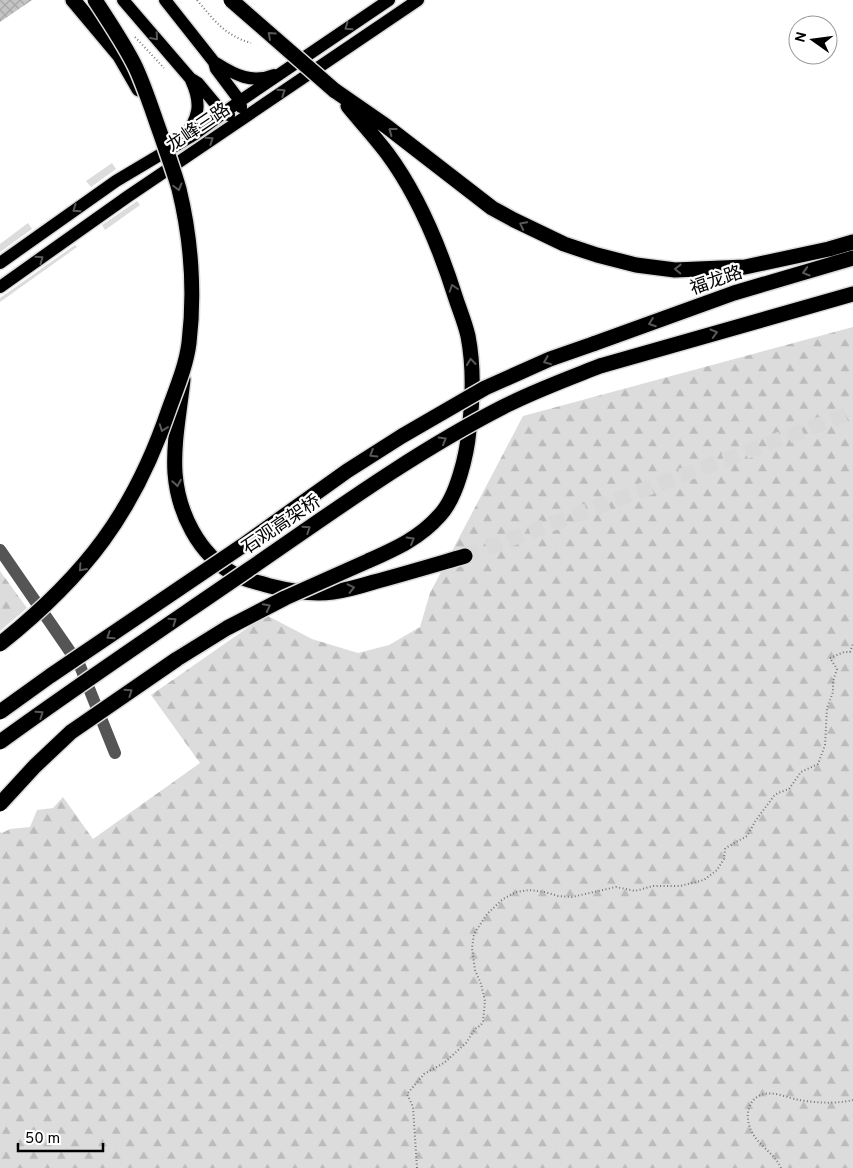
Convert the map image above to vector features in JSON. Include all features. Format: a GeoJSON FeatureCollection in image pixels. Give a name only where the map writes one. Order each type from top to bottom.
{"type":"FeatureCollection","features":[{"type":"Feature","properties":{"kind":"highway"},"geometry":{"type":"LineString","coordinates":[[73,0],[120,56],[143,96],[163,140]]}},
{"type":"Feature","properties":{"kind":"highway"},"geometry":{"type":"LineString","coordinates":[[95,0],[135,67],[149,101],[179,189],[190,266],[191,311],[175,450],[175,474],[179,499],[188,524],[201,544],[216,561],[234,574],[251,581],[309,593],[334,592],[465,556]]}},
{"type":"Feature","properties":{"kind":"highway"},"geometry":{"type":"LineString","coordinates":[[231,0],[334,90],[386,126],[492,208],[557,241],[597,255],[636,265],[675,270],[744,267],[853,242]]}},
{"type":"Feature","properties":{"kind":"highway"},"geometry":{"type":"LineString","coordinates":[[0,804],[35,766],[71,732],[177,659],[227,628],[285,598],[398,548],[422,534],[442,514],[457,484],[467,449],[472,407],[472,368],[468,335],[441,254],[404,178],[388,154],[334,90]]}},
{"type":"Feature","properties":{"kind":"highway","name":"福龙路"},"geometry":{"type":"LineString","coordinates":[[593,344],[734,293],[853,258]]}},
{"type":"Feature","properties":{"kind":"highway","name":"石观高架桥"},"geometry":{"type":"LineString","coordinates":[[0,742],[285,544],[426,450],[504,406],[600,366],[853,294]]}},
{"type":"Feature","properties":{"kind":"highway","name":"石观高架桥"},"geometry":{"type":"LineString","coordinates":[[0,712],[242,546],[347,471],[402,436],[485,388],[550,359],[593,344]]}},
{"type":"Feature","properties":{"kind":"highway"},"geometry":{"type":"LineString","coordinates":[[0,644],[30,620],[70,581],[88,562],[114,527],[144,474],[162,431],[185,365]]}},
{"type":"Feature","properties":{"kind":"main road"},"geometry":{"type":"LineString","coordinates":[[123,0],[190,78],[197,94],[197,110],[194,124],[181,142]]}},
{"type":"Feature","properties":{"kind":"main road"},"geometry":{"type":"LineString","coordinates":[[165,0],[214,62],[234,74],[249,79],[264,78],[285,70]]}},
{"type":"Feature","properties":{"kind":"main road","name":"龙峰三路"},"geometry":{"type":"LineString","coordinates":[[0,263],[116,181],[195,134],[388,0]]}},
{"type":"Feature","properties":{"kind":"main road","name":"龙峰三路"},"geometry":{"type":"LineString","coordinates":[[0,287],[241,119],[398,5],[418,0]]}},
{"type":"Feature","properties":{"kind":"main road"},"geometry":{"type":"LineString","coordinates":[[190,78],[198,83],[223,113],[241,119],[240,101],[216,69],[214,62]]}},
{"type":"Feature","properties":{"kind":"street"},"geometry":{"type":"LineString","coordinates":[[0,550],[80,666],[115,753]]}},
{"type":"Feature","properties":{"kind":"path"},"geometry":{"type":"LineString","coordinates":[[197,0],[226,32],[236,39],[250,44]]}},
{"type":"Feature","properties":{"kind":"path"},"geometry":{"type":"LineString","coordinates":[[416,1168],[413,1107],[407,1094],[424,1074],[444,1064],[466,1043],[483,1021],[485,1001],[475,970],[472,948],[475,929],[486,914],[504,899],[524,890],[537,890],[558,896],[572,897],[611,888],[635,891],[653,886],[680,886],[704,880],[717,870],[724,859],[725,849],[747,836],[774,796],[789,789],[800,772],[818,764],[824,745],[826,708],[833,692],[836,669],[830,658],[844,652],[850,652],[853,644]]}},
{"type":"Feature","properties":{"kind":"path"},"geometry":{"type":"LineString","coordinates":[[781,1168],[752,1132],[748,1120],[748,1112],[752,1102],[761,1095],[772,1094],[823,1103],[839,1104],[853,1100]]}},
{"type":"Feature","properties":{"kind":"green space"},"geometry":{"type":"Polygon","coordinates":[[[112,163],[116,169],[91,187],[86,181],[112,163]]]}},
{"type":"Feature","properties":{"kind":"green space"},"geometry":{"type":"Polygon","coordinates":[[[137,201],[140,205],[105,230],[102,225],[137,201]]]}},
{"type":"Feature","properties":{"kind":"green space"},"geometry":{"type":"Polygon","coordinates":[[[28,223],[32,229],[0,252],[0,244],[28,223]]]}},
{"type":"Feature","properties":{"kind":"green space"},"geometry":{"type":"Polygon","coordinates":[[[75,245],[77,247],[0,302],[0,298],[75,245]]]}},
{"type":"Feature","properties":{"kind":"green space"},"geometry":{"type":"Polygon","coordinates":[[[853,327],[853,1168],[0,1168],[0,832],[30,827],[37,810],[53,808],[63,797],[93,839],[200,763],[151,695],[266,615],[312,639],[358,653],[389,645],[420,627],[430,593],[523,416],[853,327]]]}},
{"type":"Feature","properties":{"kind":"green space"},"geometry":{"type":"Polygon","coordinates":[[[0,571],[27,608],[0,631],[0,571]]]}},
{"type":"Feature","properties":{"kind":"building"},"geometry":{"type":"Polygon","coordinates":[[[0,0],[32,0],[0,22],[0,0]]]}},
{"type":"Feature","properties":{"kind":"tunnel"},"geometry":{"type":"LineString","coordinates":[[465,556],[853,412]]}}]}
